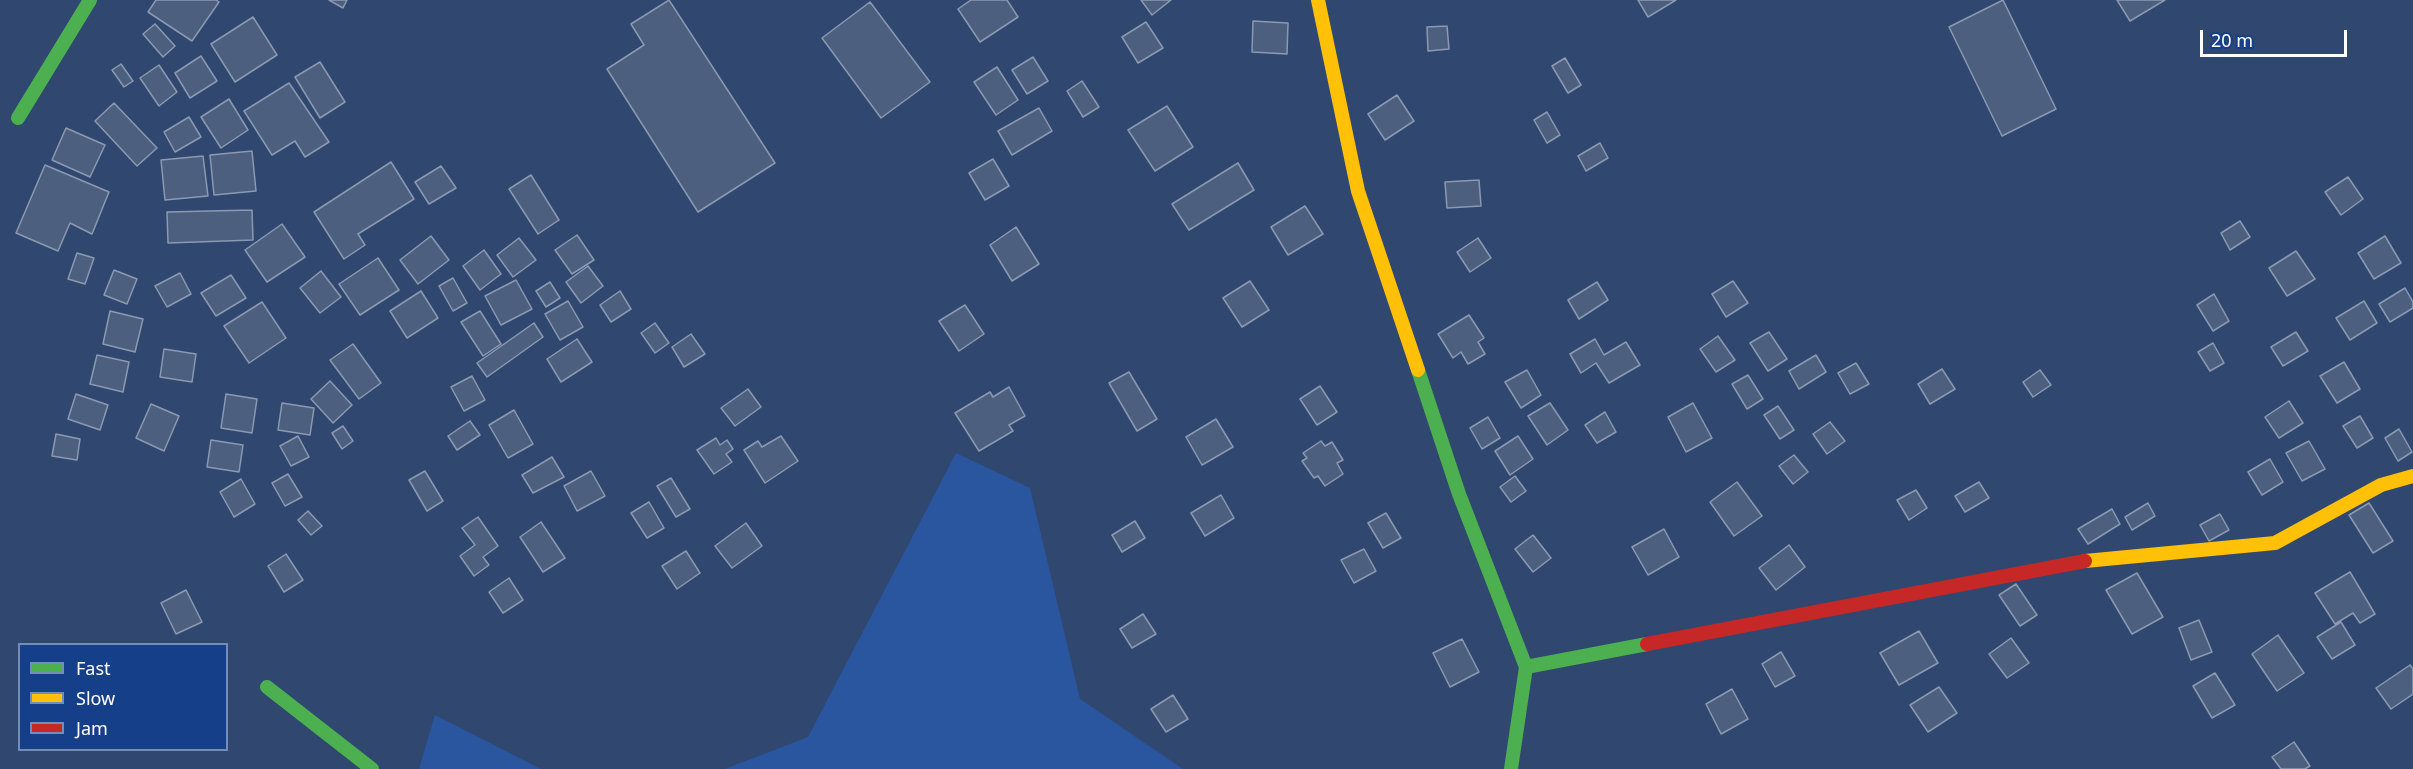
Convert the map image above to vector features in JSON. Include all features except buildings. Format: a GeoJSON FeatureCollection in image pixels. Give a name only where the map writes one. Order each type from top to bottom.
{"type":"FeatureCollection","features":[{"type":"Feature","properties":{"kind":"street"},"geometry":{"type":"LineString","coordinates":[[18,118],[90,0]]}},
{"type":"Feature","properties":{"kind":"street"},"geometry":{"type":"LineString","coordinates":[[1318,0],[1359,191],[1459,494],[1526,667],[1511,769]]}},
{"type":"Feature","properties":{"kind":"street"},"geometry":{"type":"LineString","coordinates":[[1526,667],[2069,562],[2275,543],[2381,485],[2413,476]]}},
{"type":"Feature","properties":{"kind":"street"},"geometry":{"type":"LineString","coordinates":[[267,687],[372,769]]}},
{"type":"Feature","properties":{"kind":"shaded area"},"geometry":{"type":"Polygon","coordinates":[[[956,453],[1030,488],[1080,699],[1183,769],[725,769],[808,737],[956,453]]]}},
{"type":"Feature","properties":{"kind":"shaded area"},"geometry":{"type":"Polygon","coordinates":[[[435,715],[541,769],[419,769],[435,715]]]}},
{"type":"Feature","properties":{"kind":"traffic: fast"},"geometry":{"type":"LineString","coordinates":[[18,118],[90,0]]}},
{"type":"Feature","properties":{"kind":"traffic: fast"},"geometry":{"type":"LineString","coordinates":[[1418,370],[1459,494],[1526,667]]}},
{"type":"Feature","properties":{"kind":"traffic: fast"},"geometry":{"type":"LineString","coordinates":[[1511,769],[1526,667],[1647,644]]}},
{"type":"Feature","properties":{"kind":"traffic: fast"},"geometry":{"type":"LineString","coordinates":[[267,687],[372,769]]}},
{"type":"Feature","properties":{"kind":"traffic: slow"},"geometry":{"type":"LineString","coordinates":[[1318,0],[1358,191],[1418,370]]}},
{"type":"Feature","properties":{"kind":"traffic: slow"},"geometry":{"type":"LineString","coordinates":[[2085,561],[2275,543],[2381,485],[2413,476]]}},
{"type":"Feature","properties":{"kind":"traffic: jam"},"geometry":{"type":"LineString","coordinates":[[1647,644],[2085,561]]}}]}
